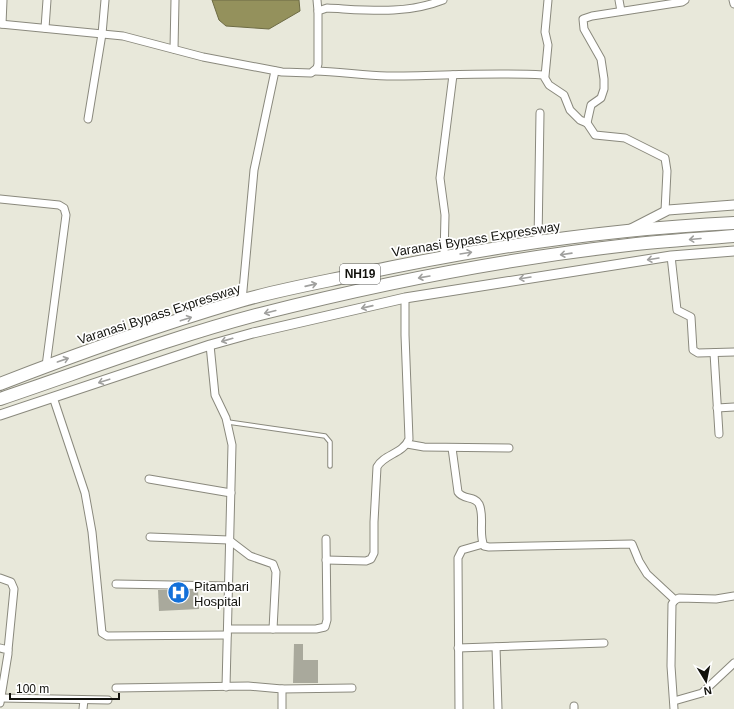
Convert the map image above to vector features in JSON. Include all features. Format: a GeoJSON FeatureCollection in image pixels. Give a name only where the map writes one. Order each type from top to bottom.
{"type":"FeatureCollection","features":[{"type":"Feature","properties":{"kind":"highway","name":"Varanasi Bypass Expressway"},"geometry":{"type":"LineString","coordinates":[[0,384],[46,366],[242,301],[444,257],[538,242],[630,230],[734,224]]}},
{"type":"Feature","properties":{"kind":"highway","name":"NH19"},"geometry":{"type":"LineString","coordinates":[[0,399],[142,350],[258,315],[392,282],[497,264],[628,245],[734,236]]}},
{"type":"Feature","properties":{"kind":"street"},"geometry":{"type":"LineString","coordinates":[[3,0],[1,24],[123,36],[203,57],[275,71],[305,73],[314,71],[344,71],[388,76],[512,73],[545,76]]}},
{"type":"Feature","properties":{"kind":"street"},"geometry":{"type":"LineString","coordinates":[[45,28],[47,0]]}},
{"type":"Feature","properties":{"kind":"street"},"geometry":{"type":"LineString","coordinates":[[88,119],[102,34],[105,0]]}},
{"type":"Feature","properties":{"kind":"street"},"geometry":{"type":"LineString","coordinates":[[174,49],[175,0]]}},
{"type":"Feature","properties":{"kind":"street"},"geometry":{"type":"LineString","coordinates":[[314,71],[318,64],[317,0]]}},
{"type":"Feature","properties":{"kind":"street"},"geometry":{"type":"LineString","coordinates":[[318,11],[327,8],[386,11],[406,10],[429,6],[443,0]]}},
{"type":"Feature","properties":{"kind":"street"},"geometry":{"type":"LineString","coordinates":[[548,0],[545,32],[548,45],[545,76],[549,85],[564,95],[570,110],[577,118],[587,123],[595,136],[625,138],[665,158],[667,171],[665,211]]}},
{"type":"Feature","properties":{"kind":"street"},"geometry":{"type":"LineString","coordinates":[[619,0],[621,11]]}},
{"type":"Feature","properties":{"kind":"street"},"geometry":{"type":"LineString","coordinates":[[587,123],[591,105],[602,98],[604,89],[601,59],[584,29],[583,19],[621,11],[682,2],[685,0]]}},
{"type":"Feature","properties":{"kind":"street"},"geometry":{"type":"LineString","coordinates":[[733,0],[734,4]]}},
{"type":"Feature","properties":{"kind":"street"},"geometry":{"type":"LineString","coordinates":[[242,301],[254,170],[275,71]]}},
{"type":"Feature","properties":{"kind":"street"},"geometry":{"type":"LineString","coordinates":[[444,257],[445,216],[440,178],[453,75]]}},
{"type":"Feature","properties":{"kind":"street"},"geometry":{"type":"LineString","coordinates":[[538,242],[540,113]]}},
{"type":"Feature","properties":{"kind":"street"},"geometry":{"type":"LineString","coordinates":[[0,199],[59,205],[64,208],[66,215],[46,366]]}},
{"type":"Feature","properties":{"kind":"street"},"geometry":{"type":"LineString","coordinates":[[630,230],[665,211],[734,205]]}},
{"type":"Feature","properties":{"kind":"street"},"geometry":{"type":"LineString","coordinates":[[0,415],[210,345],[253,333],[405,298],[671,256],[734,251]]}},
{"type":"Feature","properties":{"kind":"street"},"geometry":{"type":"LineString","coordinates":[[671,256],[677,310],[691,317],[693,350],[698,354],[734,352]]}},
{"type":"Feature","properties":{"kind":"street"},"geometry":{"type":"LineString","coordinates":[[405,298],[405,335],[410,426],[408,444]]}},
{"type":"Feature","properties":{"kind":"street"},"geometry":{"type":"LineString","coordinates":[[210,345],[215,395],[228,422],[232,445],[226,687]]}},
{"type":"Feature","properties":{"kind":"street"},"geometry":{"type":"LineString","coordinates":[[714,353],[719,434]]}},
{"type":"Feature","properties":{"kind":"street"},"geometry":{"type":"LineString","coordinates":[[54,397],[85,493],[92,532],[102,633],[107,636],[273,629],[316,629],[325,627],[327,620],[326,538]]}},
{"type":"Feature","properties":{"kind":"street"},"geometry":{"type":"LineString","coordinates":[[717,408],[734,407]]}},
{"type":"Feature","properties":{"kind":"street"},"geometry":{"type":"LineString","coordinates":[[326,560],[366,561],[371,558],[374,553],[377,467],[380,461],[408,444],[424,447],[509,448]]}},
{"type":"Feature","properties":{"kind":"street"},"geometry":{"type":"LineString","coordinates":[[452,448],[458,492],[462,496],[476,500],[480,507],[483,544]]}},
{"type":"Feature","properties":{"kind":"street"},"geometry":{"type":"LineString","coordinates":[[149,479],[231,493]]}},
{"type":"Feature","properties":{"kind":"street"},"geometry":{"type":"LineString","coordinates":[[150,537],[229,540],[250,556],[269,562],[275,567],[273,629]]}},
{"type":"Feature","properties":{"kind":"street"},"geometry":{"type":"LineString","coordinates":[[459,709],[459,553],[465,548],[483,544],[488,547],[632,544],[640,564],[647,574],[675,600]]}},
{"type":"Feature","properties":{"kind":"street"},"geometry":{"type":"LineString","coordinates":[[0,578],[11,582],[14,589],[1,700],[108,700]]}},
{"type":"Feature","properties":{"kind":"street"},"geometry":{"type":"LineString","coordinates":[[116,584],[228,586]]}},
{"type":"Feature","properties":{"kind":"street"},"geometry":{"type":"LineString","coordinates":[[674,709],[670,666],[671,609],[675,600],[679,598],[716,599],[734,596]]}},
{"type":"Feature","properties":{"kind":"street"},"geometry":{"type":"LineString","coordinates":[[458,648],[604,643]]}},
{"type":"Feature","properties":{"kind":"street"},"geometry":{"type":"LineString","coordinates":[[496,647],[498,709]]}},
{"type":"Feature","properties":{"kind":"street"},"geometry":{"type":"LineString","coordinates":[[0,648],[8,650]]}},
{"type":"Feature","properties":{"kind":"street"},"geometry":{"type":"LineString","coordinates":[[674,701],[702,693],[734,663]]}},
{"type":"Feature","properties":{"kind":"street"},"geometry":{"type":"LineString","coordinates":[[116,688],[352,688]]}},
{"type":"Feature","properties":{"kind":"street"},"geometry":{"type":"LineString","coordinates":[[282,689],[282,709]]}},
{"type":"Feature","properties":{"kind":"street"},"geometry":{"type":"LineString","coordinates":[[83,709],[84,700]]}},
{"type":"Feature","properties":{"kind":"lane"},"geometry":{"type":"LineString","coordinates":[[228,422],[325,436],[330,442],[330,466]]}},
{"type":"Feature","properties":{"kind":"shaded area"},"geometry":{"type":"Polygon","coordinates":[[[212,0],[299,0],[300,11],[269,29],[226,26],[219,20],[212,0]]]}},
{"type":"Feature","properties":{"kind":"building"},"geometry":{"type":"Polygon","coordinates":[[[158,590],[198,590],[199,609],[159,611],[158,590]]]}},
{"type":"Feature","properties":{"kind":"building"},"geometry":{"type":"Polygon","coordinates":[[[294,644],[303,644],[303,660],[318,660],[318,683],[293,683],[294,644]]]}},
{"type":"Feature","properties":{"kind":"place","name":"Pitambari Hospital"},"geometry":{"type":"Point","coordinates":[179,593]}}]}
